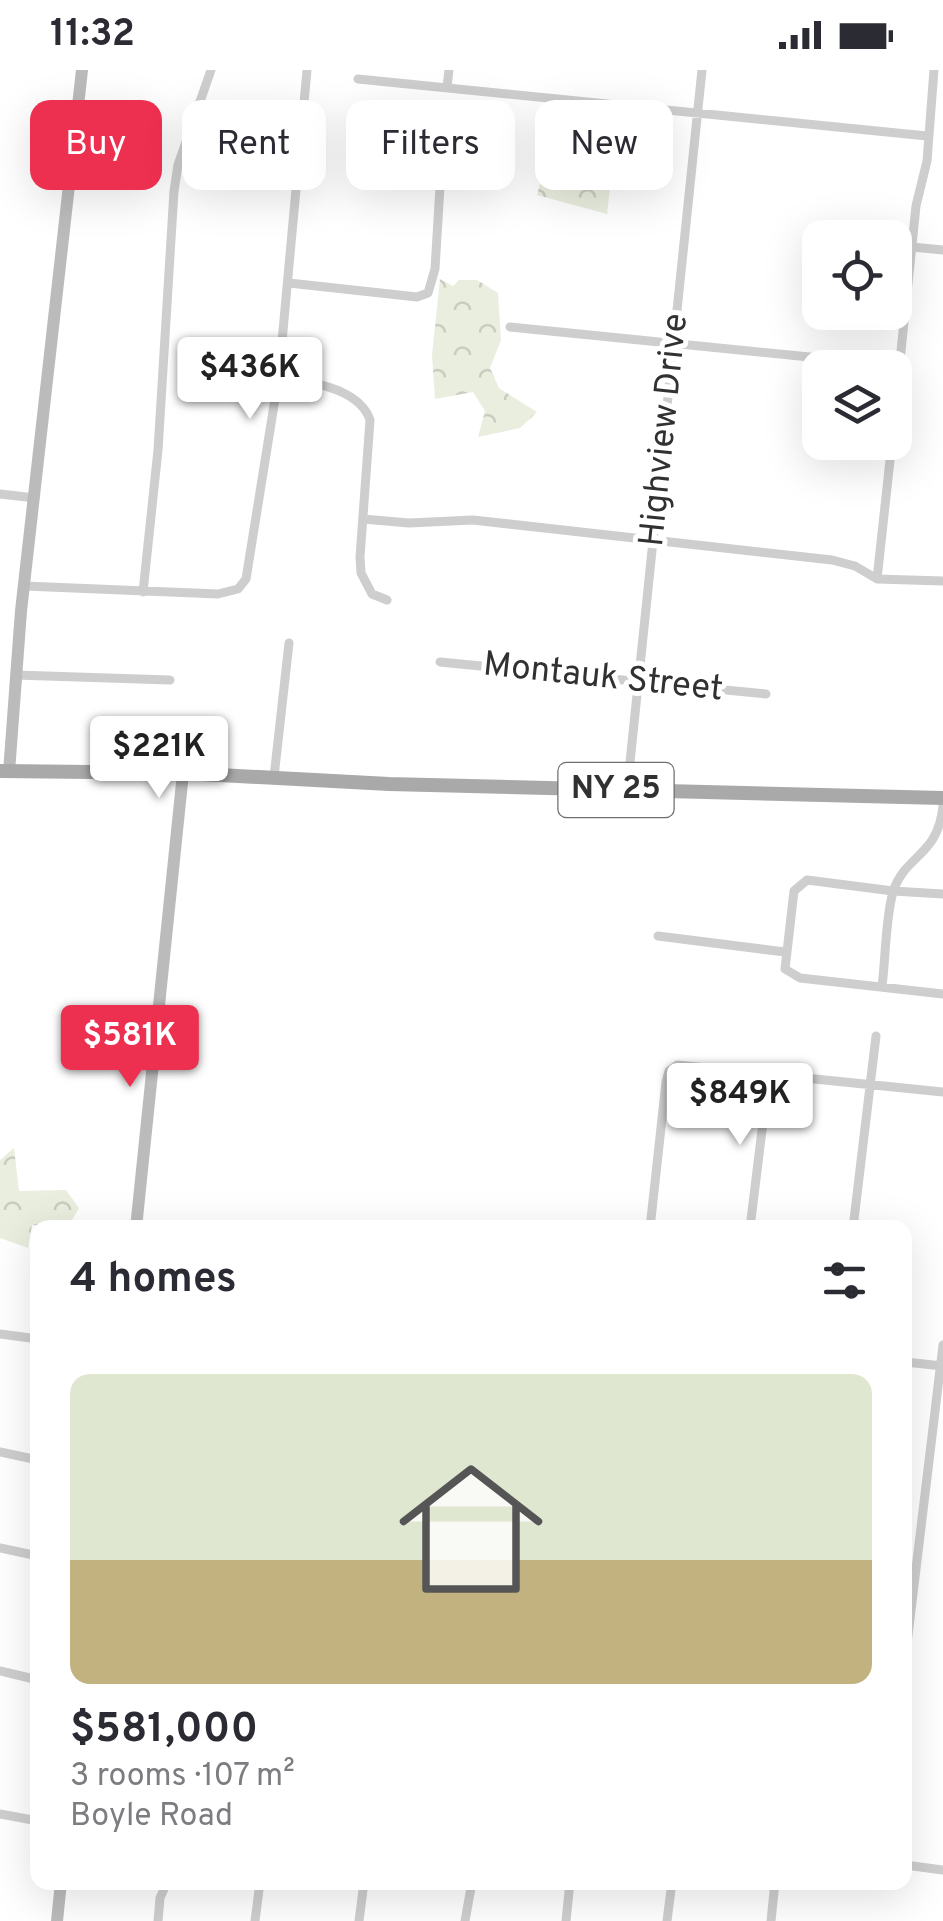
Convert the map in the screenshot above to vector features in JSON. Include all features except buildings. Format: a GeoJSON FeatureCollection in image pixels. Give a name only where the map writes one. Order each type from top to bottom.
{"type":"FeatureCollection","features":[{"type":"Feature","properties":{"kind":"main road","name":"NY 25"},"geometry":{"type":"LineString","coordinates":[[5,772],[183,773],[943,798]]}},
{"type":"Feature","properties":{"kind":"street"},"geometry":{"type":"LineString","coordinates":[[5,772],[82,70]]}},
{"type":"Feature","properties":{"kind":"street"},"geometry":{"type":"LineString","coordinates":[[143,592],[158,450],[174,191],[178,165],[211,70]]}},
{"type":"Feature","properties":{"kind":"street"},"geometry":{"type":"LineString","coordinates":[[25,586],[218,594],[242,585],[248,572],[278,374],[306,70]]}},
{"type":"Feature","properties":{"kind":"street"},"geometry":{"type":"LineString","coordinates":[[447,87],[449,70]]}},
{"type":"Feature","properties":{"kind":"street","name":"Highview Drive"},"geometry":{"type":"LineString","coordinates":[[628,790],[702,70]]}},
{"type":"Feature","properties":{"kind":"street"},"geometry":{"type":"LineString","coordinates":[[934,70],[927,161],[916,206],[912,247],[943,250]]}},
{"type":"Feature","properties":{"kind":"street"},"geometry":{"type":"LineString","coordinates":[[358,79],[927,136]]}},
{"type":"Feature","properties":{"kind":"street"},"geometry":{"type":"LineString","coordinates":[[289,283],[417,297],[428,293],[435,268],[440,190]]}},
{"type":"Feature","properties":{"kind":"street"},"geometry":{"type":"LineString","coordinates":[[510,328],[802,357]]}},
{"type":"Feature","properties":{"kind":"street"},"geometry":{"type":"LineString","coordinates":[[278,374],[350,395],[366,409],[370,420],[361,573],[372,594],[387,600]]}},
{"type":"Feature","properties":{"kind":"street"},"geometry":{"type":"LineString","coordinates":[[877,579],[890,460]]}},
{"type":"Feature","properties":{"kind":"street"},"geometry":{"type":"LineString","coordinates":[[0,494],[35,498]]}},
{"type":"Feature","properties":{"kind":"street"},"geometry":{"type":"LineString","coordinates":[[362,519],[409,523],[473,520],[655,539],[832,560],[855,566],[877,579],[943,581]]}},
{"type":"Feature","properties":{"kind":"street"},"geometry":{"type":"LineString","coordinates":[[274,778],[289,643]]}},
{"type":"Feature","properties":{"kind":"street","name":"Montauk Street"},"geometry":{"type":"LineString","coordinates":[[440,662],[766,694]]}},
{"type":"Feature","properties":{"kind":"street"},"geometry":{"type":"LineString","coordinates":[[15,675],[170,680]]}},
{"type":"Feature","properties":{"kind":"street"},"geometry":{"type":"LineString","coordinates":[[137,1220],[183,773]]}},
{"type":"Feature","properties":{"kind":"street"},"geometry":{"type":"LineString","coordinates":[[882,986],[893,892],[911,863],[936,837],[943,806]]}},
{"type":"Feature","properties":{"kind":"street"},"geometry":{"type":"LineString","coordinates":[[943,894],[893,892],[807,880],[794,891],[785,952],[785,969],[800,978],[943,994]]}},
{"type":"Feature","properties":{"kind":"street"},"geometry":{"type":"LineString","coordinates":[[658,936],[785,952]]}},
{"type":"Feature","properties":{"kind":"street"},"geometry":{"type":"LineString","coordinates":[[854,1220],[876,1036]]}},
{"type":"Feature","properties":{"kind":"street"},"geometry":{"type":"LineString","coordinates":[[651,1220],[666,1082],[669,1071],[677,1065],[943,1092]]}},
{"type":"Feature","properties":{"kind":"street"},"geometry":{"type":"LineString","coordinates":[[751,1220],[769,1074]]}},
{"type":"Feature","properties":{"kind":"street"},"geometry":{"type":"LineString","coordinates":[[0,1334],[30,1338]]}},
{"type":"Feature","properties":{"kind":"street"},"geometry":{"type":"LineString","coordinates":[[912,1604],[943,1344]]}},
{"type":"Feature","properties":{"kind":"street"},"geometry":{"type":"LineString","coordinates":[[912,1363],[942,1366]]}},
{"type":"Feature","properties":{"kind":"street"},"geometry":{"type":"LineString","coordinates":[[0,1452],[30,1458]]}},
{"type":"Feature","properties":{"kind":"street"},"geometry":{"type":"LineString","coordinates":[[0,1548],[30,1554]]}},
{"type":"Feature","properties":{"kind":"street"},"geometry":{"type":"LineString","coordinates":[[0,1671],[30,1678]]}},
{"type":"Feature","properties":{"kind":"street"},"geometry":{"type":"LineString","coordinates":[[0,1814],[30,1820]]}},
{"type":"Feature","properties":{"kind":"street"},"geometry":{"type":"LineString","coordinates":[[912,1866],[943,1870]]}},
{"type":"Feature","properties":{"kind":"street"},"geometry":{"type":"LineString","coordinates":[[58,1921],[61,1890]]}},
{"type":"Feature","properties":{"kind":"street"},"geometry":{"type":"LineString","coordinates":[[158,1921],[163,1890]]}},
{"type":"Feature","properties":{"kind":"street"},"geometry":{"type":"LineString","coordinates":[[255,1921],[259,1890]]}},
{"type":"Feature","properties":{"kind":"street"},"geometry":{"type":"LineString","coordinates":[[359,1921],[363,1890]]}},
{"type":"Feature","properties":{"kind":"street"},"geometry":{"type":"LineString","coordinates":[[465,1921],[471,1890]]}},
{"type":"Feature","properties":{"kind":"street"},"geometry":{"type":"LineString","coordinates":[[566,1921],[569,1890]]}},
{"type":"Feature","properties":{"kind":"street"},"geometry":{"type":"LineString","coordinates":[[667,1921],[671,1890]]}},
{"type":"Feature","properties":{"kind":"street"},"geometry":{"type":"LineString","coordinates":[[771,1921],[774,1890]]}},
{"type":"Feature","properties":{"kind":"green space"},"geometry":{"type":"Polygon","coordinates":[[[538,190],[610,190],[607,214],[537,195],[538,190]]]}},
{"type":"Feature","properties":{"kind":"green space"},"geometry":{"type":"Polygon","coordinates":[[[440,279],[453,286],[459,280],[477,280],[498,293],[501,340],[490,368],[499,388],[537,412],[520,428],[478,437],[485,411],[473,392],[435,399],[432,355],[440,279]]]}},
{"type":"Feature","properties":{"kind":"green space"},"geometry":{"type":"Polygon","coordinates":[[[14,1148],[19,1191],[66,1190],[79,1208],[72,1220],[30,1220],[28,1248],[0,1238],[0,1160],[14,1148]]]}}]}
